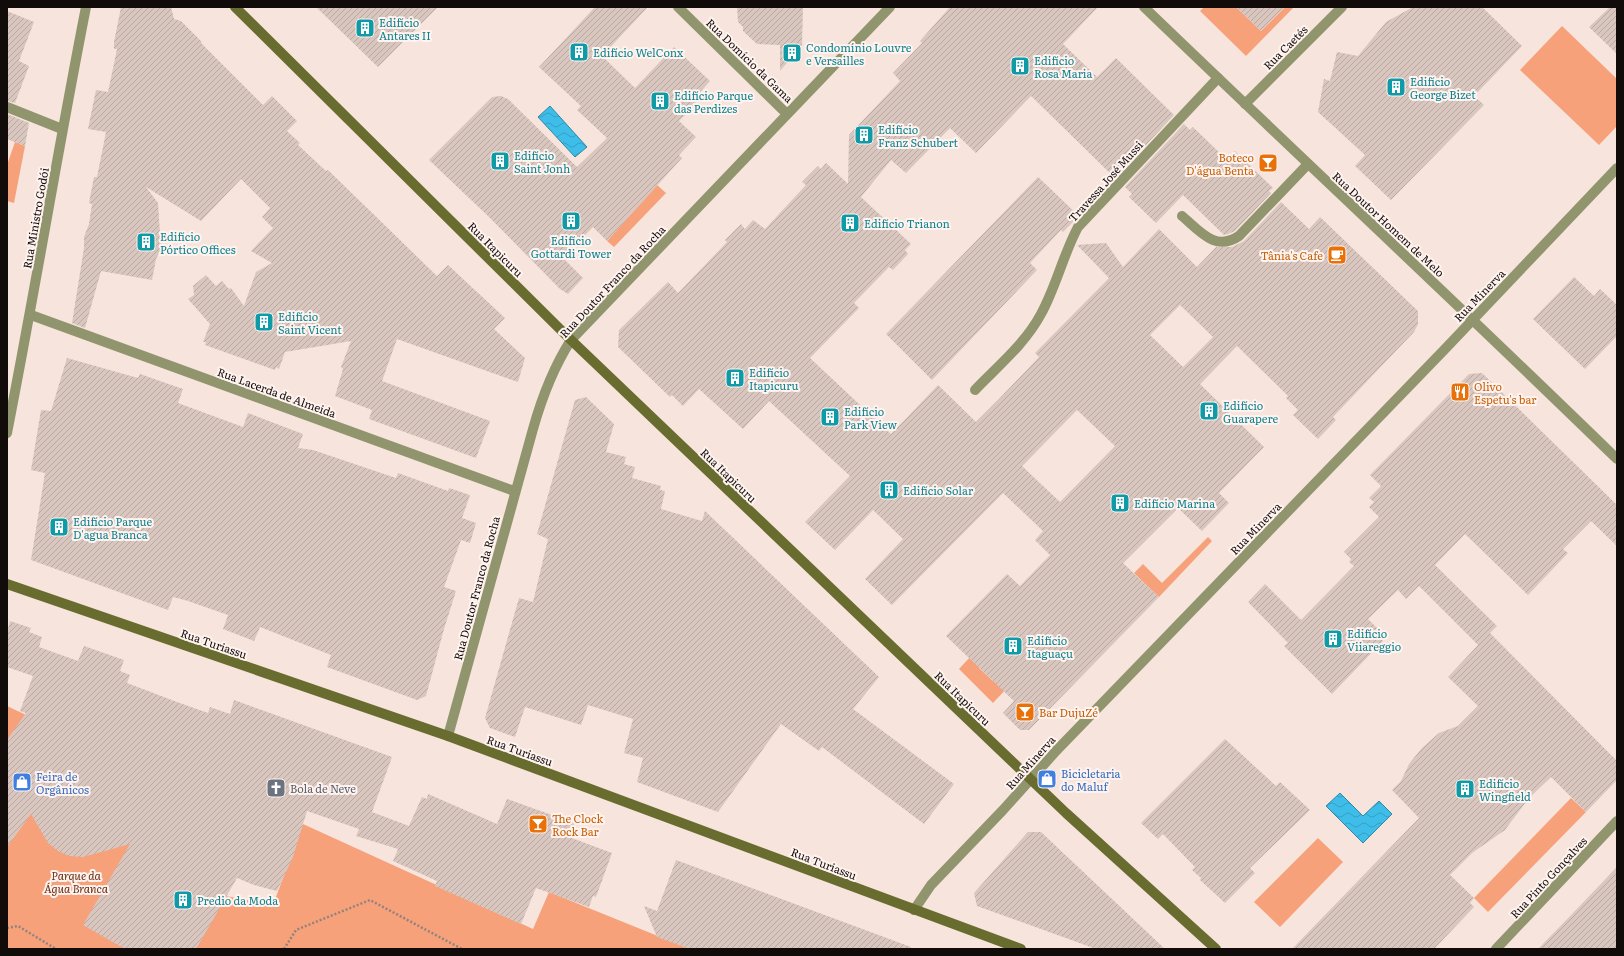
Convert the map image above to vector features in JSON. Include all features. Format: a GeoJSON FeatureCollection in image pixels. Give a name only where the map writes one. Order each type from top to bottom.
{"type":"FeatureCollection","features":[{"type":"Feature","properties":{"kind":"street","name":"Rua Ministro Godói"},"geometry":{"type":"LineString","coordinates":[[7,433],[30,315],[62,129],[86,7]]}},
{"type":"Feature","properties":{"kind":"street","name":"Rua Itapicuru"},"geometry":{"type":"LineString","coordinates":[[235,7],[571,340],[1030,779],[1216,949]]}},
{"type":"Feature","properties":{"kind":"street","name":"Rua Domício da Gama"},"geometry":{"type":"LineString","coordinates":[[678,7],[787,114]]}},
{"type":"Feature","properties":{"kind":"street","name":"Rua Doutor Franco da Rocha"},"geometry":{"type":"LineString","coordinates":[[448,736],[514,491],[545,390],[559,359],[571,340],[890,7]]}},
{"type":"Feature","properties":{"kind":"street","name":"Rua Doutor Homem de Melo"},"geometry":{"type":"LineString","coordinates":[[1144,7],[1308,164],[1474,319],[1617,459]]}},
{"type":"Feature","properties":{"kind":"street","name":"Rua Caetés"},"geometry":{"type":"LineString","coordinates":[[1245,104],[1342,7]]}},
{"type":"Feature","properties":{"kind":"street","name":"Travessa José Mussi"},"geometry":{"type":"LineString","coordinates":[[975,390],[1018,346],[1040,316],[1051,295],[1071,240],[1078,227],[1218,78]]}},
{"type":"Feature","properties":{"kind":"street"},"geometry":{"type":"LineString","coordinates":[[7,107],[62,129]]}},
{"type":"Feature","properties":{"kind":"street"},"geometry":{"type":"LineString","coordinates":[[1182,216],[1214,241],[1227,242],[1239,236],[1308,164]]}},
{"type":"Feature","properties":{"kind":"street","name":"Rua Minerva"},"geometry":{"type":"LineString","coordinates":[[914,910],[931,885],[1030,779],[1474,319],[1617,168]]}},
{"type":"Feature","properties":{"kind":"street","name":"Rua Lacerda de Almeida"},"geometry":{"type":"LineString","coordinates":[[30,315],[514,491]]}},
{"type":"Feature","properties":{"kind":"street","name":"Rua Turiassu"},"geometry":{"type":"LineString","coordinates":[[7,584],[448,736],[1021,949]]}},
{"type":"Feature","properties":{"kind":"street","name":"Rua Pinto Gonçalves"},"geometry":{"type":"LineString","coordinates":[[1496,949],[1617,821]]}},
{"type":"Feature","properties":{"kind":"path"},"geometry":{"type":"LineString","coordinates":[[284,949],[296,930],[370,900],[462,949]]}},
{"type":"Feature","properties":{"kind":"path"},"geometry":{"type":"LineString","coordinates":[[7,928],[18,926],[56,949]]}},
{"type":"Feature","properties":{"kind":"green space"},"geometry":{"type":"Polygon","coordinates":[[[1204,7],[1236,7],[1261,31],[1285,7],[1294,7],[1246,56],[1200,11],[1204,7]]]}},
{"type":"Feature","properties":{"kind":"green space"},"geometry":{"type":"Polygon","coordinates":[[[1562,26],[1617,79],[1617,126],[1599,145],[1520,70],[1562,26]]]}},
{"type":"Feature","properties":{"kind":"green space"},"geometry":{"type":"Polygon","coordinates":[[[15,142],[25,146],[14,203],[7,201],[7,165],[15,142]]]}},
{"type":"Feature","properties":{"kind":"green space"},"geometry":{"type":"Polygon","coordinates":[[[657,185],[666,193],[614,247],[607,241],[657,185]]]}},
{"type":"Feature","properties":{"kind":"green space"},"geometry":{"type":"Polygon","coordinates":[[[1208,537],[1212,541],[1159,597],[1134,573],[1143,564],[1162,583],[1208,537]]]}},
{"type":"Feature","properties":{"kind":"green space"},"geometry":{"type":"Polygon","coordinates":[[[972,655],[980,661],[979,668],[993,681],[1000,681],[1007,688],[993,703],[959,669],[972,655]]]}},
{"type":"Feature","properties":{"kind":"green space","name":"Parque da Água Branca"},"geometry":{"type":"Polygon","coordinates":[[[7,706],[92,746],[205,892],[273,905],[303,824],[533,929],[549,892],[690,949],[7,949],[7,706]]]}},
{"type":"Feature","properties":{"kind":"green space"},"geometry":{"type":"Polygon","coordinates":[[[1571,798],[1586,812],[1488,912],[1474,898],[1571,798]]]}},
{"type":"Feature","properties":{"kind":"green space"},"geometry":{"type":"Polygon","coordinates":[[[1318,838],[1343,862],[1280,927],[1254,902],[1318,838]]]}},
{"type":"Feature","properties":{"kind":"water"},"geometry":{"type":"Polygon","coordinates":[[[550,106],[587,147],[575,157],[538,117],[550,106]]]}},
{"type":"Feature","properties":{"kind":"water"},"geometry":{"type":"Polygon","coordinates":[[[1340,793],[1363,816],[1379,801],[1392,814],[1363,843],[1326,806],[1340,793]]]}},
{"type":"Feature","properties":{"kind":"building"},"geometry":{"type":"Polygon","coordinates":[[[121,7],[171,7],[174,19],[181,21],[263,105],[272,96],[297,121],[287,131],[300,143],[298,145],[326,171],[328,170],[437,276],[448,265],[505,318],[494,329],[525,358],[518,382],[397,339],[382,381],[490,421],[476,458],[369,419],[372,410],[335,396],[343,369],[341,367],[351,341],[285,352],[279,369],[276,367],[275,370],[205,345],[206,342],[203,342],[210,324],[188,299],[194,295],[193,286],[206,275],[216,286],[222,281],[229,289],[231,288],[244,306],[256,272],[272,263],[251,251],[273,228],[262,217],[270,208],[241,179],[201,221],[146,187],[158,203],[161,249],[156,259],[152,280],[101,271],[85,328],[72,323],[84,248],[84,237],[89,224],[92,204],[89,203],[94,177],[97,177],[106,132],[88,129],[96,90],[108,92],[117,49],[114,49],[114,42],[121,7]]]}},
{"type":"Feature","properties":{"kind":"building","name":"Edifício Antares II"},"geometry":{"type":"Polygon","coordinates":[[[316,7],[438,7],[378,67],[316,7]]]}},
{"type":"Feature","properties":{"kind":"building"},"geometry":{"type":"Polygon","coordinates":[[[595,7],[648,7],[602,56],[635,88],[674,47],[710,81],[694,99],[696,104],[679,121],[696,137],[679,155],[682,158],[607,241],[593,227],[563,258],[583,278],[568,294],[560,289],[489,217],[429,160],[492,97],[501,96],[508,99],[577,167],[607,138],[577,110],[581,106],[539,67],[595,7]]]}},
{"type":"Feature","properties":{"kind":"building"},"geometry":{"type":"Polygon","coordinates":[[[737,7],[803,7],[802,45],[780,71],[780,45],[757,44],[743,31],[743,27],[738,22],[737,7]]]}},
{"type":"Feature","properties":{"kind":"building"},"geometry":{"type":"Polygon","coordinates":[[[950,7],[1098,7],[1063,44],[1097,77],[1116,58],[1174,115],[1115,178],[1031,96],[976,153],[950,128],[906,173],[891,160],[861,197],[911,244],[905,250],[908,254],[893,270],[889,267],[854,303],[859,308],[810,358],[891,434],[938,385],[976,422],[999,399],[1039,357],[1035,353],[1109,278],[1077,245],[1106,243],[1123,267],[1159,229],[1197,267],[1216,247],[1232,247],[1244,241],[1281,202],[1309,229],[1320,217],[1418,311],[1418,324],[1414,332],[1333,417],[1336,420],[1318,439],[1293,415],[1298,410],[1286,398],[1288,396],[1237,346],[1200,384],[1264,447],[1219,493],[1229,503],[1202,531],[1178,508],[1123,563],[1159,597],[1029,730],[1020,730],[1003,713],[1014,701],[946,636],[1007,574],[1020,586],[1050,555],[1035,540],[1043,531],[1003,493],[892,605],[865,579],[903,539],[873,510],[835,550],[805,522],[850,476],[769,401],[743,429],[699,389],[683,406],[672,395],[670,397],[618,347],[619,330],[668,282],[678,293],[727,242],[725,240],[741,224],[745,229],[753,220],[765,229],[806,185],[802,182],[818,166],[821,169],[826,163],[848,184],[849,135],[900,81],[893,73],[922,43],[920,41],[950,7]],[[1180,305],[1150,335],[1183,367],[1213,337],[1180,305]],[[1077,410],[1022,466],[1060,502],[1115,446],[1077,410]]]}},
{"type":"Feature","properties":{"kind":"building"},"geometry":{"type":"Polygon","coordinates":[[[1236,7],[1285,7],[1261,31],[1236,7]]]}},
{"type":"Feature","properties":{"kind":"building"},"geometry":{"type":"Polygon","coordinates":[[[1413,7],[1482,7],[1522,46],[1474,96],[1484,105],[1391,200],[1355,166],[1365,155],[1318,112],[1324,79],[1330,81],[1337,52],[1358,56],[1386,22],[1413,7]]]}},
{"type":"Feature","properties":{"kind":"building"},"geometry":{"type":"Polygon","coordinates":[[[1610,7],[1617,7],[1617,54],[1589,27],[1610,7]]]}},
{"type":"Feature","properties":{"kind":"building"},"geometry":{"type":"Polygon","coordinates":[[[7,11],[34,22],[19,61],[29,66],[15,103],[7,101],[7,11]]]}},
{"type":"Feature","properties":{"kind":"building"},"geometry":{"type":"Polygon","coordinates":[[[7,114],[29,123],[25,146],[7,139],[7,114]]]}},
{"type":"Feature","properties":{"kind":"building"},"geometry":{"type":"Polygon","coordinates":[[[1184,124],[1190,130],[1193,127],[1227,160],[1235,151],[1273,188],[1269,191],[1271,193],[1235,231],[1224,235],[1183,195],[1156,223],[1129,197],[1132,194],[1125,187],[1184,124]]]}},
{"type":"Feature","properties":{"kind":"building"},"geometry":{"type":"Polygon","coordinates":[[[1038,177],[1079,216],[1063,232],[1061,230],[1030,263],[1037,270],[932,380],[886,334],[1038,177]]]}},
{"type":"Feature","properties":{"kind":"building"},"geometry":{"type":"Polygon","coordinates":[[[1574,277],[1594,296],[1600,289],[1617,305],[1617,336],[1585,369],[1533,319],[1574,277]]]}},
{"type":"Feature","properties":{"kind":"building"},"geometry":{"type":"Polygon","coordinates":[[[67,358],[138,378],[140,374],[183,389],[178,403],[243,427],[248,413],[303,434],[298,448],[313,450],[396,478],[398,473],[448,491],[449,488],[470,495],[462,518],[476,523],[470,543],[461,540],[444,587],[456,591],[426,696],[417,700],[327,667],[331,655],[260,627],[254,641],[223,629],[228,615],[188,601],[173,597],[168,610],[31,560],[45,473],[31,470],[41,410],[51,411],[67,358]]]}},
{"type":"Feature","properties":{"kind":"building"},"geometry":{"type":"Polygon","coordinates":[[[1482,373],[1617,505],[1617,546],[1591,521],[1563,549],[1568,553],[1528,595],[1465,534],[1435,565],[1497,626],[1490,633],[1617,761],[1617,780],[1586,812],[1551,777],[1529,798],[1505,830],[1472,853],[1450,875],[1474,898],[1470,903],[1474,907],[1434,949],[1292,949],[1419,818],[1392,790],[1401,781],[1409,764],[1422,748],[1439,733],[1458,726],[1478,706],[1448,677],[1478,645],[1419,586],[1406,599],[1398,590],[1368,619],[1382,633],[1379,636],[1383,641],[1332,694],[1284,646],[1288,643],[1248,602],[1265,584],[1301,620],[1354,566],[1349,562],[1351,559],[1344,552],[1379,517],[1369,507],[1374,502],[1369,498],[1381,486],[1370,475],[1469,374],[1482,373]]]}},
{"type":"Feature","properties":{"kind":"building"},"geometry":{"type":"Polygon","coordinates":[[[586,397],[614,424],[606,452],[626,457],[624,464],[635,467],[632,478],[661,486],[660,490],[665,491],[661,509],[702,521],[705,511],[879,677],[853,709],[954,784],[924,824],[822,747],[819,751],[781,724],[718,812],[637,782],[643,758],[624,753],[633,719],[588,705],[581,725],[525,707],[515,737],[490,728],[485,718],[519,598],[533,602],[548,539],[537,534],[575,400],[586,397]]]}},
{"type":"Feature","properties":{"kind":"building"},"geometry":{"type":"Polygon","coordinates":[[[10,621],[31,628],[29,632],[42,637],[39,647],[78,661],[84,646],[124,660],[120,671],[130,675],[127,683],[177,702],[208,713],[210,707],[230,714],[234,700],[392,757],[372,812],[409,826],[422,797],[427,799],[428,794],[497,824],[507,799],[574,823],[569,837],[612,853],[596,897],[593,896],[589,907],[536,888],[521,924],[435,886],[437,881],[393,861],[398,849],[356,836],[359,829],[307,811],[293,857],[277,891],[254,885],[237,878],[196,949],[125,949],[83,925],[130,844],[83,857],[69,856],[58,851],[48,843],[31,814],[7,847],[7,740],[26,713],[20,711],[33,676],[7,667],[7,634],[10,621]]]}},
{"type":"Feature","properties":{"kind":"building"},"geometry":{"type":"Polygon","coordinates":[[[1225,739],[1276,786],[1280,782],[1310,810],[1250,868],[1255,873],[1225,903],[1200,880],[1201,878],[1192,870],[1195,867],[1163,834],[1158,839],[1141,823],[1225,739]]]}},
{"type":"Feature","properties":{"kind":"building"},"geometry":{"type":"Polygon","coordinates":[[[1028,832],[1041,832],[1165,949],[1096,949],[977,906],[974,893],[1028,832]]]}},
{"type":"Feature","properties":{"kind":"building"},"geometry":{"type":"Polygon","coordinates":[[[676,860],[911,947],[911,949],[690,949],[657,937],[644,906],[657,911],[676,860]]]}},
{"type":"Feature","properties":{"kind":"building"},"geometry":{"type":"Polygon","coordinates":[[[1617,867],[1617,949],[1538,949],[1574,912],[1617,867]]]}},
{"type":"Feature","properties":{"kind":"place","name":"Edifício Antares II"},"geometry":{"type":"Point","coordinates":[365,28]}},
{"type":"Feature","properties":{"kind":"place","name":"Edifício WelConx"},"geometry":{"type":"Point","coordinates":[579,52]}},
{"type":"Feature","properties":{"kind":"place","name":"Condomínio Louvre e Versailles"},"geometry":{"type":"Point","coordinates":[792,53]}},
{"type":"Feature","properties":{"kind":"place","name":"Edifício Rosa Maria"},"geometry":{"type":"Point","coordinates":[1020,66]}},
{"type":"Feature","properties":{"kind":"place","name":"Edifício George Bizet"},"geometry":{"type":"Point","coordinates":[1396,87]}},
{"type":"Feature","properties":{"kind":"place","name":"Edifício Parque das Perdizes"},"geometry":{"type":"Point","coordinates":[660,101]}},
{"type":"Feature","properties":{"kind":"place","name":"Edifício Franz Schubert"},"geometry":{"type":"Point","coordinates":[864,135]}},
{"type":"Feature","properties":{"kind":"place","name":"Edifício Saint Jonh"},"geometry":{"type":"Point","coordinates":[500,161]}},
{"type":"Feature","properties":{"kind":"place","name":"Boteco D'água Benta"},"geometry":{"type":"Point","coordinates":[1268,163]}},
{"type":"Feature","properties":{"kind":"place","name":"Edifício Gottardi Tower"},"geometry":{"type":"Point","coordinates":[571,221]}},
{"type":"Feature","properties":{"kind":"place","name":"Edifício Trianon"},"geometry":{"type":"Point","coordinates":[850,223]}},
{"type":"Feature","properties":{"kind":"place","name":"Edifício Pórtico Offices"},"geometry":{"type":"Point","coordinates":[146,242]}},
{"type":"Feature","properties":{"kind":"place","name":"Tânia's Cafe"},"geometry":{"type":"Point","coordinates":[1337,255]}},
{"type":"Feature","properties":{"kind":"place","name":"Edifício Saint Vicent"},"geometry":{"type":"Point","coordinates":[264,322]}},
{"type":"Feature","properties":{"kind":"place","name":"Edifício Itapicuru"},"geometry":{"type":"Point","coordinates":[735,378]}},
{"type":"Feature","properties":{"kind":"place","name":"Olivo Espetu's bar"},"geometry":{"type":"Point","coordinates":[1460,392]}},
{"type":"Feature","properties":{"kind":"place","name":"Edifício Guarapere"},"geometry":{"type":"Point","coordinates":[1209,411]}},
{"type":"Feature","properties":{"kind":"place","name":"Edifício Park View"},"geometry":{"type":"Point","coordinates":[830,417]}},
{"type":"Feature","properties":{"kind":"place","name":"Edifício Solar"},"geometry":{"type":"Point","coordinates":[889,490]}},
{"type":"Feature","properties":{"kind":"place","name":"Edifício Marina"},"geometry":{"type":"Point","coordinates":[1120,503]}},
{"type":"Feature","properties":{"kind":"place","name":"Edifício Parque D'agua Branca"},"geometry":{"type":"Point","coordinates":[59,527]}},
{"type":"Feature","properties":{"kind":"place","name":"Edifício Viiareggio"},"geometry":{"type":"Point","coordinates":[1333,639]}},
{"type":"Feature","properties":{"kind":"place","name":"Edifício Itaguaçu"},"geometry":{"type":"Point","coordinates":[1013,646]}},
{"type":"Feature","properties":{"kind":"place","name":"Bar DujuZé"},"geometry":{"type":"Point","coordinates":[1025,712]}},
{"type":"Feature","properties":{"kind":"place","name":"Bicicletaria do Maluf"},"geometry":{"type":"Point","coordinates":[1047,779]}},
{"type":"Feature","properties":{"kind":"place","name":"Feira de Orgânicos"},"geometry":{"type":"Point","coordinates":[22,782]}},
{"type":"Feature","properties":{"kind":"place","name":"Bola de Neve"},"geometry":{"type":"Point","coordinates":[276,788]}},
{"type":"Feature","properties":{"kind":"place","name":"Edifício Wingfield"},"geometry":{"type":"Point","coordinates":[1465,789]}},
{"type":"Feature","properties":{"kind":"place","name":"The Clock Rock Bar"},"geometry":{"type":"Point","coordinates":[538,824]}},
{"type":"Feature","properties":{"kind":"place","name":"Predio da Moda"},"geometry":{"type":"Point","coordinates":[183,900]}}]}
